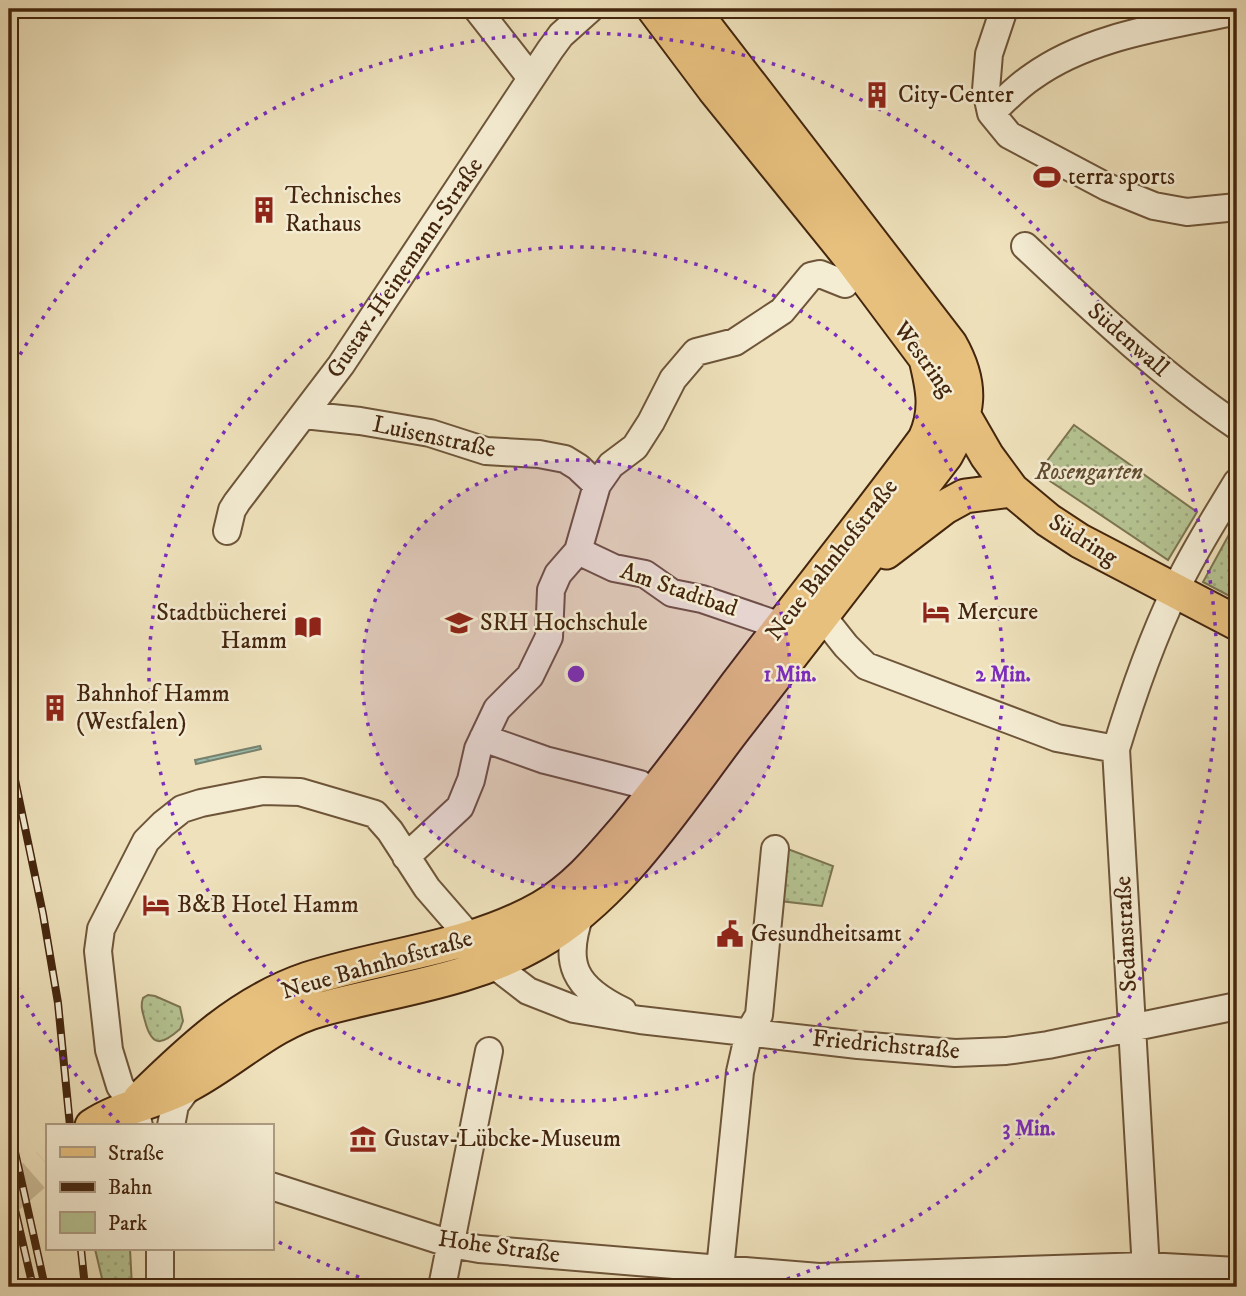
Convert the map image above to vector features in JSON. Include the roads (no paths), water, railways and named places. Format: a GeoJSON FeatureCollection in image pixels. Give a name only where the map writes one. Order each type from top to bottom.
{"type":"FeatureCollection","features":[{"type":"Feature","properties":{"kind":"main road","name":"Westring"},"geometry":{"type":"LineString","coordinates":[[654,9],[714,89],[850,257],[926,359],[964,416]]}},
{"type":"Feature","properties":{"kind":"main road","name":"Westring"},"geometry":{"type":"LineString","coordinates":[[692,9],[950,344],[965,376],[967,398],[964,416]]}},
{"type":"Feature","properties":{"kind":"main road","name":"Neue Bahnhofstraße"},"geometry":{"type":"LineString","coordinates":[[136,1116],[180,1060],[247,1006],[305,980],[360,964],[472,939],[544,907],[589,870],[658,790],[925,439],[935,408],[926,359]]}},
{"type":"Feature","properties":{"kind":"main road","name":"Neue Bahnhofstraße"},"geometry":{"type":"LineString","coordinates":[[136,1116],[189,1086],[281,1025],[320,1009],[423,986],[493,964],[534,945],[581,912],[628,866],[823,617],[946,455],[964,416]]}},
{"type":"Feature","properties":{"kind":"main road","name":"Südring"},"geometry":{"type":"LineString","coordinates":[[964,416],[987,457],[1012,490],[1048,520],[1080,541],[1237,623]]}},
{"type":"Feature","properties":{"kind":"main road"},"geometry":{"type":"LineString","coordinates":[[850,580],[945,507],[965,496],[1012,490]]}},
{"type":"Feature","properties":{"kind":"main road"},"geometry":{"type":"LineString","coordinates":[[101,1124],[136,1116]]}},
{"type":"Feature","properties":{"kind":"street"},"geometry":{"type":"LineString","coordinates":[[477,9],[531,78]]}},
{"type":"Feature","properties":{"kind":"street","name":"Gustav-Heinemann-Straße"},"geometry":{"type":"LineString","coordinates":[[227,531],[232,510],[237,502],[341,365],[531,78],[561,36],[590,9]]}},
{"type":"Feature","properties":{"kind":"street"},"geometry":{"type":"LineString","coordinates":[[1004,9],[986,65],[987,99],[991,113],[1009,135],[1140,202],[1187,212],[1237,207]]}},
{"type":"Feature","properties":{"kind":"street"},"geometry":{"type":"LineString","coordinates":[[991,113],[1032,77],[1062,60],[1129,35],[1237,11]]}},
{"type":"Feature","properties":{"kind":"street","name":"Südenwall"},"geometry":{"type":"LineString","coordinates":[[1025,246],[1143,355],[1206,406],[1237,426]]}},
{"type":"Feature","properties":{"kind":"street"},"geometry":{"type":"LineString","coordinates":[[406,857],[460,807],[471,780],[478,749],[497,709],[530,676],[550,637],[551,590],[558,574],[578,551],[597,485],[611,465],[635,447],[673,379],[696,352],[735,342],[782,311],[811,276],[820,274],[845,284]]}},
{"type":"Feature","properties":{"kind":"street","name":"Luisenstraße"},"geometry":{"type":"LineString","coordinates":[[304,415],[430,433],[486,451],[539,454],[565,459],[597,485]]}},
{"type":"Feature","properties":{"kind":"street","name":"Sedanstraße"},"geometry":{"type":"LineString","coordinates":[[1147,1277],[1116,749],[1127,713],[1175,591],[1237,482]]}},
{"type":"Feature","properties":{"kind":"street","name":"Am Stadtbad"},"geometry":{"type":"LineString","coordinates":[[578,551],[614,568],[645,575],[673,593],[702,598],[781,626]]}},
{"type":"Feature","properties":{"kind":"street"},"geometry":{"type":"LineString","coordinates":[[823,617],[866,666],[1057,738],[1116,749]]}},
{"type":"Feature","properties":{"kind":"street"},"geometry":{"type":"LineString","coordinates":[[483,738],[545,760],[640,784]]}},
{"type":"Feature","properties":{"kind":"street","name":"Friedrichstraße"},"geometry":{"type":"LineString","coordinates":[[136,1116],[120,1086],[110,1055],[99,967],[99,937],[106,918],[146,841],[163,824],[182,809],[263,791],[300,792],[375,814],[390,831],[427,888],[493,964],[528,991],[574,1009],[640,1020],[955,1053],[1006,1051],[1048,1045],[1237,1006]]}},
{"type":"Feature","properties":{"kind":"street"},"geometry":{"type":"LineString","coordinates":[[720,1269],[740,1072],[750,1032],[759,1015],[775,849]]}},
{"type":"Feature","properties":{"kind":"street","name":"Friedrichstraße"},"geometry":{"type":"LineString","coordinates":[[581,912],[571,949],[575,969],[589,990],[605,1003],[640,1020]]}},
{"type":"Feature","properties":{"kind":"street"},"geometry":{"type":"LineString","coordinates":[[442,1287],[489,1051]]}},
{"type":"Feature","properties":{"kind":"street"},"geometry":{"type":"LineString","coordinates":[[171,1124],[175,1105],[189,1086]]}},
{"type":"Feature","properties":{"kind":"street","name":"Hohe Straße"},"geometry":{"type":"LineString","coordinates":[[273,1187],[451,1244],[480,1249],[819,1277],[1147,1277],[1237,1270]]}},
{"type":"Feature","properties":{"kind":"street"},"geometry":{"type":"LineString","coordinates":[[160,1250],[160,1287]]}},
{"type":"Feature","properties":{"kind":"water"},"geometry":{"type":"Polygon","coordinates":[[[260,746],[261,749],[196,764],[195,760],[260,746]]]}},
{"type":"Feature","properties":{"kind":"tunnel"},"geometry":{"type":"LineString","coordinates":[[9,1197],[46,1165]]}},
{"type":"Feature","properties":{"kind":"railway"},"geometry":{"type":"LineString","coordinates":[[9,751],[43,914],[58,1003],[70,1124]]}},
{"type":"Feature","properties":{"kind":"railway"},"geometry":{"type":"LineString","coordinates":[[9,1125],[45,1287]]}},
{"type":"Feature","properties":{"kind":"railway"},"geometry":{"type":"LineString","coordinates":[[9,1184],[33,1287]]}},
{"type":"Feature","properties":{"kind":"railway"},"geometry":{"type":"LineString","coordinates":[[81,1250],[85,1287]]}},
{"type":"Feature","properties":{"kind":"railway"},"geometry":{"type":"LineString","coordinates":[[9,1280],[11,1287]]}},
{"type":"Feature","properties":{"kind":"place","name":"City-Center"},"geometry":{"type":"Point","coordinates":[877,95]}},
{"type":"Feature","properties":{"kind":"place","name":"terra sports"},"geometry":{"type":"Point","coordinates":[1047,177]}},
{"type":"Feature","properties":{"kind":"place","name":"Technisches Rathaus"},"geometry":{"type":"Point","coordinates":[264,210]}},
{"type":"Feature","properties":{"kind":"place","name":"Mercure"},"geometry":{"type":"Point","coordinates":[936,612]}},
{"type":"Feature","properties":{"kind":"place","name":"SRH Hochschule"},"geometry":{"type":"Point","coordinates":[459,623]}},
{"type":"Feature","properties":{"kind":"place","name":"Stadtbücherei Hamm"},"geometry":{"type":"Point","coordinates":[308,627]}},
{"type":"Feature","properties":{"kind":"place","name":"Bahnhof Hamm (Westfalen)"},"geometry":{"type":"Point","coordinates":[55,708]}},
{"type":"Feature","properties":{"kind":"place","name":"B&B Hotel Hamm"},"geometry":{"type":"Point","coordinates":[156,905]}},
{"type":"Feature","properties":{"kind":"place","name":"Gesundheitsamt"},"geometry":{"type":"Point","coordinates":[730,934]}},
{"type":"Feature","properties":{"kind":"place","name":"Gustav-Lübcke-Museum"},"geometry":{"type":"Point","coordinates":[363,1139]}},
{"type":"Feature","properties":{"kind":"park label","name":"Rosengarten"},"geometry":{"type":"Point","coordinates":[1089,472]}}]}
